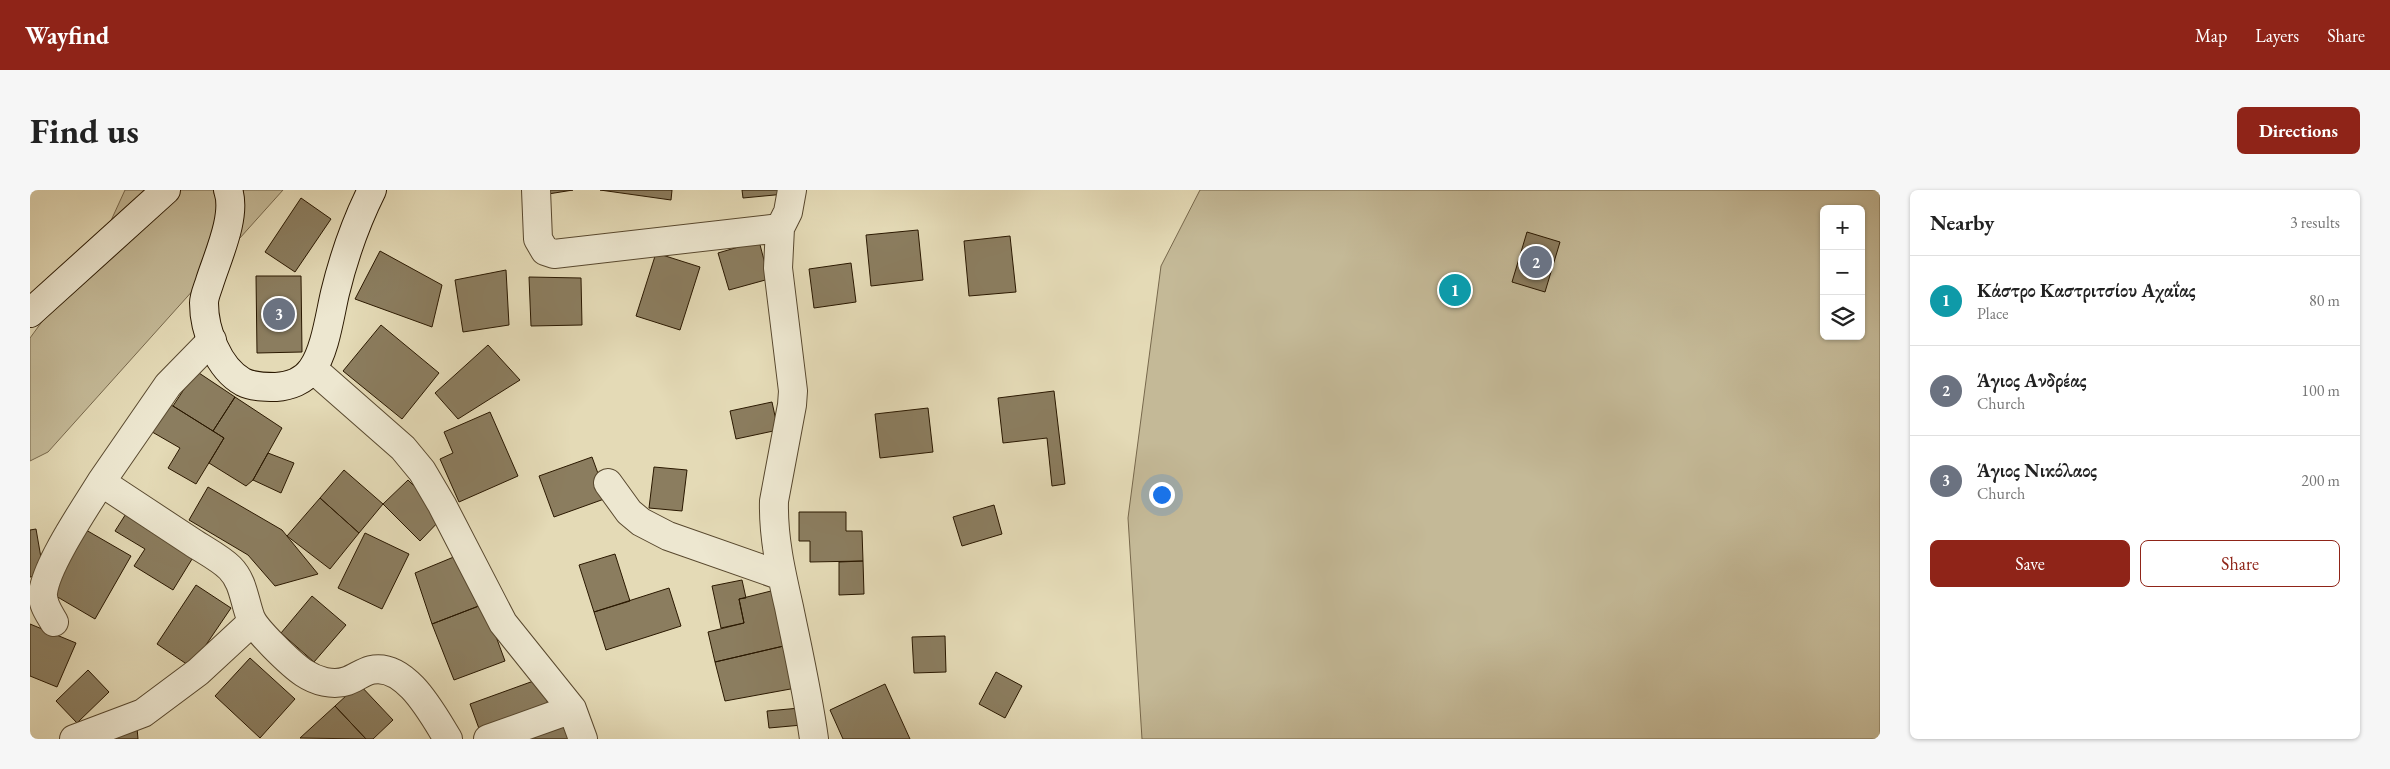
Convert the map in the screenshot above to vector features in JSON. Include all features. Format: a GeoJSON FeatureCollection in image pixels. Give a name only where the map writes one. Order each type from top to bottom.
{"type":"FeatureCollection","features":[{"type":"Feature","properties":{"kind":"street"},"geometry":{"type":"LineString","coordinates":[[30,313],[166,190]]}},
{"type":"Feature","properties":{"kind":"street"},"geometry":{"type":"LineString","coordinates":[[228,190],[230,217],[204,301],[205,318],[218,356],[232,375],[251,385],[285,386],[302,379],[313,369],[324,339],[355,225],[372,190]]}},
{"type":"Feature","properties":{"kind":"street"},"geometry":{"type":"LineString","coordinates":[[536,190],[538,239],[545,251],[554,254],[780,228]]}},
{"type":"Feature","properties":{"kind":"street"},"geometry":{"type":"LineString","coordinates":[[792,190],[788,212],[780,228],[778,268],[793,391],[774,501],[776,549],[808,701],[814,739]]}},
{"type":"Feature","properties":{"kind":"street"},"geometry":{"type":"LineString","coordinates":[[54,622],[45,605],[43,594],[46,582],[63,544],[101,482],[168,385],[212,340]]}},
{"type":"Feature","properties":{"kind":"street"},"geometry":{"type":"LineString","coordinates":[[313,369],[403,448],[422,471],[504,623],[572,709],[584,739]]}},
{"type":"Feature","properties":{"kind":"street"},"geometry":{"type":"LineString","coordinates":[[101,482],[229,567],[238,579],[252,622],[292,664],[305,674],[320,681],[345,682],[371,670],[382,669],[404,680],[423,698],[448,739]]}},
{"type":"Feature","properties":{"kind":"street"},"geometry":{"type":"LineString","coordinates":[[608,483],[629,512],[641,522],[668,536],[782,576]]}},
{"type":"Feature","properties":{"kind":"street"},"geometry":{"type":"LineString","coordinates":[[74,739],[143,714],[198,672],[252,622]]}},
{"type":"Feature","properties":{"kind":"street"},"geometry":{"type":"LineString","coordinates":[[488,739],[572,709]]}},
{"type":"Feature","properties":{"kind":"shaded area"},"geometry":{"type":"Polygon","coordinates":[[[125,190],[283,190],[48,452],[30,461],[30,338],[103,238],[125,190]]]}},
{"type":"Feature","properties":{"kind":"shaded area"},"geometry":{"type":"Polygon","coordinates":[[[1200,190],[1880,190],[1880,739],[1142,739],[1128,518],[1161,266],[1200,190]]]}},
{"type":"Feature","properties":{"kind":"building"},"geometry":{"type":"Polygon","coordinates":[[[541,190],[573,190],[542,195],[541,190]]]}},
{"type":"Feature","properties":{"kind":"building"},"geometry":{"type":"Polygon","coordinates":[[[600,190],[672,190],[671,200],[600,190]]]}},
{"type":"Feature","properties":{"kind":"building"},"geometry":{"type":"Polygon","coordinates":[[[742,190],[785,190],[785,194],[743,198],[742,190]]]}},
{"type":"Feature","properties":{"kind":"building"},"geometry":{"type":"Polygon","coordinates":[[[301,198],[331,219],[295,272],[265,252],[301,198]]]}},
{"type":"Feature","properties":{"kind":"building"},"geometry":{"type":"Polygon","coordinates":[[[918,230],[923,280],[871,286],[866,235],[918,230]]]}},
{"type":"Feature","properties":{"kind":"building"},"geometry":{"type":"Polygon","coordinates":[[[1527,232],[1560,242],[1545,292],[1512,282],[1527,232]]]}},
{"type":"Feature","properties":{"kind":"building"},"geometry":{"type":"Polygon","coordinates":[[[1010,236],[1016,292],[969,296],[964,241],[1010,236]]]}},
{"type":"Feature","properties":{"kind":"building"},"geometry":{"type":"Polygon","coordinates":[[[759,241],[769,279],[729,290],[718,253],[759,241]]]}},
{"type":"Feature","properties":{"kind":"building"},"geometry":{"type":"Polygon","coordinates":[[[380,251],[442,285],[432,327],[355,299],[380,251]]]}},
{"type":"Feature","properties":{"kind":"building"},"geometry":{"type":"Polygon","coordinates":[[[656,253],[700,267],[680,330],[636,316],[656,253]]]}},
{"type":"Feature","properties":{"kind":"building"},"geometry":{"type":"Polygon","coordinates":[[[851,263],[856,302],[814,308],[809,269],[851,263]]]}},
{"type":"Feature","properties":{"kind":"building"},"geometry":{"type":"Polygon","coordinates":[[[506,270],[509,325],[463,332],[455,280],[506,270]]]}},
{"type":"Feature","properties":{"kind":"building"},"geometry":{"type":"Polygon","coordinates":[[[256,276],[301,276],[302,352],[257,353],[256,276]]]}},
{"type":"Feature","properties":{"kind":"building"},"geometry":{"type":"Polygon","coordinates":[[[529,277],[581,278],[582,325],[531,326],[529,277]]]}},
{"type":"Feature","properties":{"kind":"building"},"geometry":{"type":"Polygon","coordinates":[[[381,325],[439,373],[402,419],[343,371],[381,325]]]}},
{"type":"Feature","properties":{"kind":"building"},"geometry":{"type":"Polygon","coordinates":[[[488,345],[520,380],[458,419],[435,393],[488,345]]]}},
{"type":"Feature","properties":{"kind":"building"},"geometry":{"type":"Polygon","coordinates":[[[196,371],[235,397],[213,431],[173,406],[196,371]]]}},
{"type":"Feature","properties":{"kind":"building"},"geometry":{"type":"Polygon","coordinates":[[[1054,391],[1065,484],[1052,486],[1047,438],[1003,443],[998,398],[1054,391]]]}},
{"type":"Feature","properties":{"kind":"building"},"geometry":{"type":"Polygon","coordinates":[[[235,397],[282,428],[253,480],[246,486],[209,463],[224,438],[213,431],[235,397]]]}},
{"type":"Feature","properties":{"kind":"building"},"geometry":{"type":"Polygon","coordinates":[[[772,402],[778,430],[736,439],[730,411],[772,402]]]}},
{"type":"Feature","properties":{"kind":"building"},"geometry":{"type":"Polygon","coordinates":[[[163,403],[173,406],[224,438],[196,484],[168,468],[180,448],[147,429],[163,403]]]}},
{"type":"Feature","properties":{"kind":"building"},"geometry":{"type":"Polygon","coordinates":[[[928,408],[933,452],[880,458],[875,414],[928,408]]]}},
{"type":"Feature","properties":{"kind":"building"},"geometry":{"type":"Polygon","coordinates":[[[490,412],[518,476],[459,502],[440,459],[453,453],[444,432],[490,412]]]}},
{"type":"Feature","properties":{"kind":"building"},"geometry":{"type":"Polygon","coordinates":[[[268,453],[294,463],[281,493],[253,480],[268,453]]]}},
{"type":"Feature","properties":{"kind":"building"},"geometry":{"type":"Polygon","coordinates":[[[592,457],[607,498],[554,517],[539,476],[592,457]]]}},
{"type":"Feature","properties":{"kind":"building"},"geometry":{"type":"Polygon","coordinates":[[[654,467],[687,470],[682,511],[649,508],[654,467]]]}},
{"type":"Feature","properties":{"kind":"building"},"geometry":{"type":"Polygon","coordinates":[[[344,470],[383,504],[359,533],[320,498],[344,470]]]}},
{"type":"Feature","properties":{"kind":"building"},"geometry":{"type":"Polygon","coordinates":[[[408,480],[444,516],[420,541],[383,504],[408,480]]]}},
{"type":"Feature","properties":{"kind":"building"},"geometry":{"type":"Polygon","coordinates":[[[208,487],[282,530],[318,574],[275,586],[248,555],[189,520],[208,487]]]}},
{"type":"Feature","properties":{"kind":"building"},"geometry":{"type":"Polygon","coordinates":[[[320,498],[359,533],[330,569],[287,536],[320,498]]]}},
{"type":"Feature","properties":{"kind":"building"},"geometry":{"type":"Polygon","coordinates":[[[994,505],[1002,534],[962,546],[953,517],[994,505]]]}},
{"type":"Feature","properties":{"kind":"building"},"geometry":{"type":"Polygon","coordinates":[[[129,509],[197,551],[173,590],[134,566],[145,549],[115,531],[129,509]]]}},
{"type":"Feature","properties":{"kind":"building"},"geometry":{"type":"Polygon","coordinates":[[[799,512],[846,512],[846,531],[862,531],[863,561],[810,562],[810,541],[799,541],[799,512]]]}},
{"type":"Feature","properties":{"kind":"building"},"geometry":{"type":"Polygon","coordinates":[[[36,529],[44,575],[30,577],[30,530],[36,529]]]}},
{"type":"Feature","properties":{"kind":"building"},"geometry":{"type":"Polygon","coordinates":[[[86,530],[131,556],[95,619],[49,592],[86,530]]]}},
{"type":"Feature","properties":{"kind":"building"},"geometry":{"type":"Polygon","coordinates":[[[365,533],[409,554],[382,609],[338,588],[365,533]]]}},
{"type":"Feature","properties":{"kind":"building"},"geometry":{"type":"Polygon","coordinates":[[[461,554],[484,604],[432,624],[415,573],[461,554]]]}},
{"type":"Feature","properties":{"kind":"building"},"geometry":{"type":"Polygon","coordinates":[[[615,554],[630,601],[594,612],[579,565],[615,554]]]}},
{"type":"Feature","properties":{"kind":"building"},"geometry":{"type":"Polygon","coordinates":[[[863,561],[864,594],[839,595],[839,562],[863,561]]]}},
{"type":"Feature","properties":{"kind":"building"},"geometry":{"type":"Polygon","coordinates":[[[742,580],[746,598],[739,599],[744,623],[721,628],[712,586],[742,580]]]}},
{"type":"Feature","properties":{"kind":"building"},"geometry":{"type":"Polygon","coordinates":[[[196,585],[231,608],[191,667],[157,644],[196,585]]]}},
{"type":"Feature","properties":{"kind":"building"},"geometry":{"type":"Polygon","coordinates":[[[669,588],[681,626],[606,650],[594,612],[669,588]]]}},
{"type":"Feature","properties":{"kind":"building"},"geometry":{"type":"Polygon","coordinates":[[[775,590],[788,645],[715,662],[708,632],[744,623],[739,599],[775,590]]]}},
{"type":"Feature","properties":{"kind":"building"},"geometry":{"type":"Polygon","coordinates":[[[312,596],[346,625],[314,662],[281,633],[312,596]]]}},
{"type":"Feature","properties":{"kind":"building"},"geometry":{"type":"Polygon","coordinates":[[[484,604],[505,661],[454,680],[432,624],[484,604]]]}},
{"type":"Feature","properties":{"kind":"building"},"geometry":{"type":"Polygon","coordinates":[[[30,624],[76,643],[57,687],[30,676],[30,624]]]}},
{"type":"Feature","properties":{"kind":"building"},"geometry":{"type":"Polygon","coordinates":[[[945,636],[946,672],[914,673],[912,637],[945,636]]]}},
{"type":"Feature","properties":{"kind":"building"},"geometry":{"type":"Polygon","coordinates":[[[788,645],[796,688],[725,701],[715,662],[788,645]]]}},
{"type":"Feature","properties":{"kind":"building"},"geometry":{"type":"Polygon","coordinates":[[[250,658],[295,699],[260,738],[215,696],[250,658]]]}},
{"type":"Feature","properties":{"kind":"building"},"geometry":{"type":"Polygon","coordinates":[[[88,670],[109,692],[77,723],[56,701],[88,670]]]}},
{"type":"Feature","properties":{"kind":"building"},"geometry":{"type":"Polygon","coordinates":[[[996,672],[1022,686],[1005,718],[979,704],[996,672]]]}},
{"type":"Feature","properties":{"kind":"building"},"geometry":{"type":"Polygon","coordinates":[[[539,679],[550,709],[481,734],[470,704],[539,679]]]}},
{"type":"Feature","properties":{"kind":"building"},"geometry":{"type":"Polygon","coordinates":[[[359,684],[393,720],[373,739],[366,739],[335,706],[359,684]]]}},
{"type":"Feature","properties":{"kind":"building"},"geometry":{"type":"Polygon","coordinates":[[[885,684],[910,739],[843,739],[830,710],[885,684]]]}},
{"type":"Feature","properties":{"kind":"building"},"geometry":{"type":"Polygon","coordinates":[[[335,706],[366,739],[300,738],[335,706]]]}},
{"type":"Feature","properties":{"kind":"building"},"geometry":{"type":"Polygon","coordinates":[[[800,708],[802,725],[769,728],[767,711],[800,708]]]}},
{"type":"Feature","properties":{"kind":"building"},"geometry":{"type":"Polygon","coordinates":[[[571,720],[577,739],[515,739],[571,720]]]}},
{"type":"Feature","properties":{"kind":"building"},"geometry":{"type":"Polygon","coordinates":[[[137,728],[138,739],[88,739],[137,728]]]}},
{"type":"Feature","properties":{"kind":"place","name":"Άγιος Ανδρέας"},"geometry":{"type":"Point","coordinates":[1536,262]}},
{"type":"Feature","properties":{"kind":"place","name":"Κάστρο Καστριτσίου Αχαΐας"},"geometry":{"type":"Point","coordinates":[1455,290]}},
{"type":"Feature","properties":{"kind":"place","name":"Άγιος Νικόλαος"},"geometry":{"type":"Point","coordinates":[279,314]}}]}
